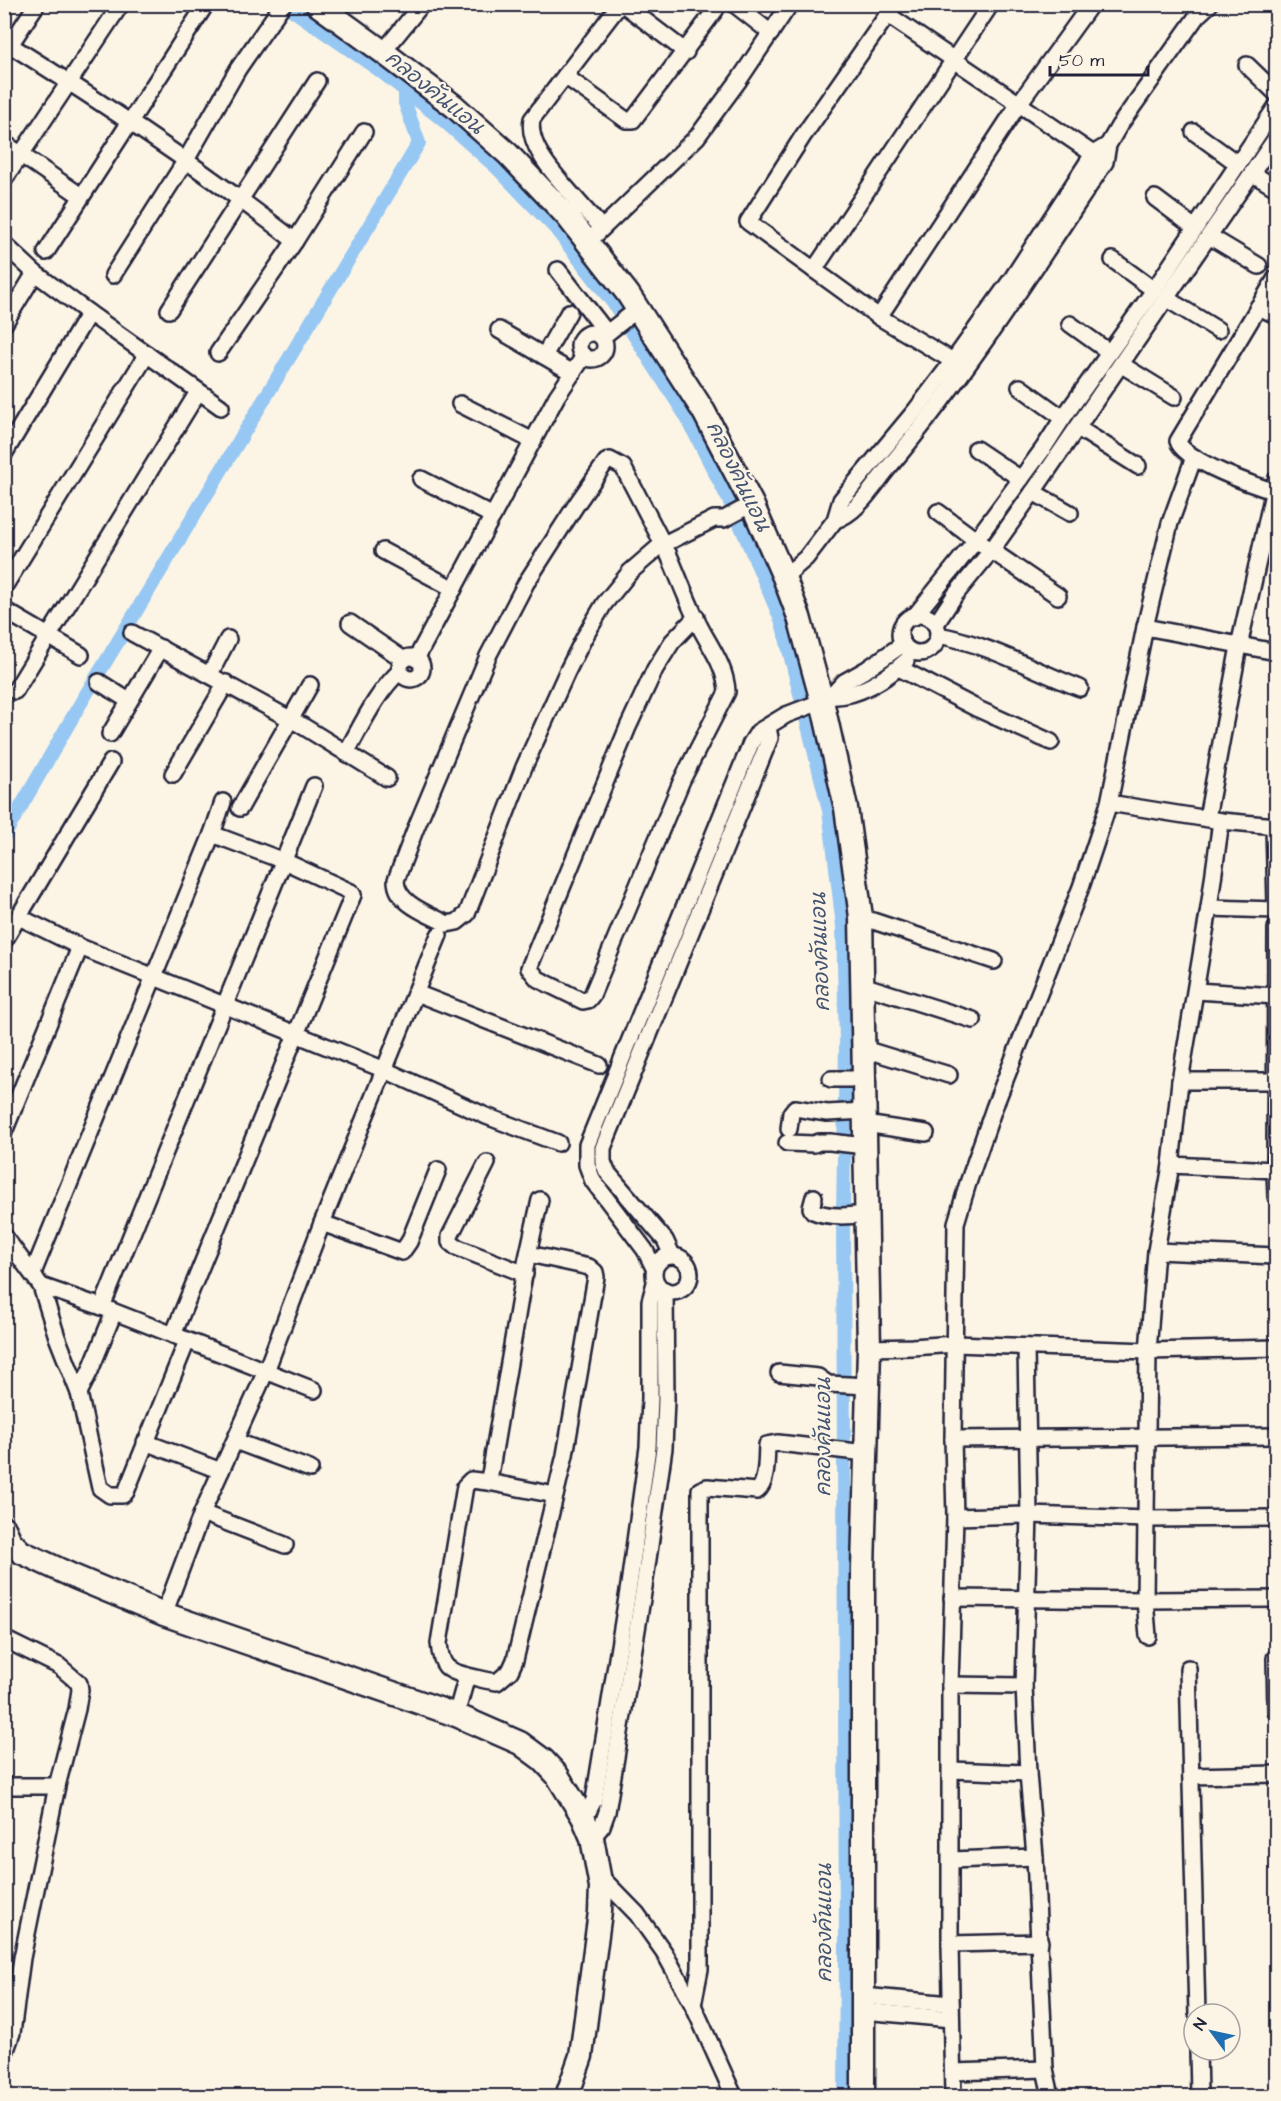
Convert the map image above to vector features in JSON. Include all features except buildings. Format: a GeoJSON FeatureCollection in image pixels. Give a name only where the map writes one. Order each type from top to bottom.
{"type":"FeatureCollection","features":[{"type":"Feature","properties":{"kind":"street"},"geometry":{"type":"LineString","coordinates":[[37,4],[7,50],[68,83],[130,122],[186,160],[295,241]]}},
{"type":"Feature","properties":{"kind":"street"},"geometry":{"type":"LineString","coordinates":[[4,180],[121,4]]}},
{"type":"Feature","properties":{"kind":"street"},"geometry":{"type":"LineString","coordinates":[[46,252],[207,4]]}},
{"type":"Feature","properties":{"kind":"street"},"geometry":{"type":"LineString","coordinates":[[113,275],[186,160],[238,69],[283,4]]}},
{"type":"Feature","properties":{"kind":"street"},"geometry":{"type":"LineString","coordinates":[[317,4],[454,106],[574,210],[595,235],[636,310],[704,412],[747,507],[784,578],[799,617],[823,700],[846,808],[861,916],[864,1049],[859,1079],[860,1215],[869,1348],[863,1386],[859,1452],[863,1569],[863,2097]]}},
{"type":"Feature","properties":{"kind":"street"},"geometry":{"type":"LineString","coordinates":[[383,52],[422,4]]}},
{"type":"Feature","properties":{"kind":"street"},"geometry":{"type":"LineString","coordinates":[[574,210],[531,134],[532,119],[622,4],[686,52]]}},
{"type":"Feature","properties":{"kind":"street"},"geometry":{"type":"LineString","coordinates":[[734,4],[771,33]]}},
{"type":"Feature","properties":{"kind":"street"},"geometry":{"type":"LineString","coordinates":[[595,235],[697,137],[790,4]]}},
{"type":"Feature","properties":{"kind":"street"},"geometry":{"type":"LineString","coordinates":[[814,270],[991,4]]}},
{"type":"Feature","properties":{"kind":"street"},"geometry":{"type":"LineString","coordinates":[[879,317],[1018,105],[1091,4]]}},
{"type":"Feature","properties":{"kind":"street"},"geometry":{"type":"LineString","coordinates":[[784,578],[806,558],[835,520],[846,517],[921,416],[1105,162],[1108,145],[1180,39],[1197,16],[1210,4]]}},
{"type":"Feature","properties":{"kind":"street"},"geometry":{"type":"LineString","coordinates":[[565,76],[630,121],[636,118],[716,9]]}},
{"type":"Feature","properties":{"kind":"street"},"geometry":{"type":"LineString","coordinates":[[952,362],[879,317],[748,222],[803,136],[892,10],[953,60],[1093,154]]}},
{"type":"Feature","properties":{"kind":"street"},"geometry":{"type":"LineString","coordinates":[[1247,65],[1276,93]]}},
{"type":"Feature","properties":{"kind":"street"},"geometry":{"type":"LineString","coordinates":[[169,310],[317,81]]}},
{"type":"Feature","properties":{"kind":"street"},"geometry":{"type":"LineString","coordinates":[[1276,106],[1238,164],[1202,232],[1167,298],[1141,321],[1109,352],[1063,418],[1050,453],[1033,492],[991,551],[955,595],[937,630],[934,644],[922,652],[909,648],[900,638],[903,623],[914,616],[976,540],[1021,479],[1050,453],[1078,428],[1122,365],[1141,321],[1154,290],[1202,232],[1253,174],[1276,138]]}},
{"type":"Feature","properties":{"kind":"street"},"geometry":{"type":"LineString","coordinates":[[218,353],[295,241],[364,132]]}},
{"type":"Feature","properties":{"kind":"street"},"geometry":{"type":"LineString","coordinates":[[1194,132],[1238,164]]}},
{"type":"Feature","properties":{"kind":"street"},"geometry":{"type":"LineString","coordinates":[[4,143],[81,196]]}},
{"type":"Feature","properties":{"kind":"street"},"geometry":{"type":"LineString","coordinates":[[921,416],[952,362],[1018,281],[1093,154],[1108,145]]}},
{"type":"Feature","properties":{"kind":"street"},"geometry":{"type":"LineString","coordinates":[[1253,174],[1276,188]]}},
{"type":"Feature","properties":{"kind":"street"},"geometry":{"type":"LineString","coordinates":[[1155,198],[1202,232],[1259,266]]}},
{"type":"Feature","properties":{"kind":"street"},"geometry":{"type":"LineString","coordinates":[[4,244],[35,273],[221,407]]}},
{"type":"Feature","properties":{"kind":"street"},"geometry":{"type":"LineString","coordinates":[[1113,260],[1154,290]]}},
{"type":"Feature","properties":{"kind":"street"},"geometry":{"type":"LineString","coordinates":[[558,270],[607,334]]}},
{"type":"Feature","properties":{"kind":"street"},"geometry":{"type":"LineString","coordinates":[[4,324],[35,273]]}},
{"type":"Feature","properties":{"kind":"street"},"geometry":{"type":"LineString","coordinates":[[1148,1636],[1145,1600],[1146,1437],[1148,1351],[1156,1251],[1171,1165],[1180,1081],[1209,908],[1214,819],[1239,646],[1275,488],[1247,483],[1184,451],[1178,441],[1276,278]]}},
{"type":"Feature","properties":{"kind":"street"},"geometry":{"type":"LineString","coordinates":[[1167,298],[1218,330]]}},
{"type":"Feature","properties":{"kind":"street"},"geometry":{"type":"LineString","coordinates":[[1258,307],[1276,315]]}},
{"type":"Feature","properties":{"kind":"street"},"geometry":{"type":"LineString","coordinates":[[346,753],[380,696],[407,663],[454,589],[557,396],[585,356],[595,358],[603,352],[607,334],[636,310]]}},
{"type":"Feature","properties":{"kind":"street"},"geometry":{"type":"LineString","coordinates":[[544,356],[569,312]]}},
{"type":"Feature","properties":{"kind":"street"},"geometry":{"type":"LineString","coordinates":[[4,454],[89,313]]}},
{"type":"Feature","properties":{"kind":"street"},"geometry":{"type":"LineString","coordinates":[[1070,324],[1109,352]]}},
{"type":"Feature","properties":{"kind":"street"},"geometry":{"type":"LineString","coordinates":[[499,330],[573,373]]}},
{"type":"Feature","properties":{"kind":"street"},"geometry":{"type":"LineString","coordinates":[[4,588],[147,354]]}},
{"type":"Feature","properties":{"kind":"street"},"geometry":{"type":"LineString","coordinates":[[1122,365],[1174,397]]}},
{"type":"Feature","properties":{"kind":"street"},"geometry":{"type":"LineString","coordinates":[[1020,387],[1063,418]]}},
{"type":"Feature","properties":{"kind":"street"},"geometry":{"type":"LineString","coordinates":[[15,691],[198,392]]}},
{"type":"Feature","properties":{"kind":"street"},"geometry":{"type":"LineString","coordinates":[[460,404],[533,441]]}},
{"type":"Feature","properties":{"kind":"street"},"geometry":{"type":"LineString","coordinates":[[1078,428],[1138,466]]}},
{"type":"Feature","properties":{"kind":"street"},"geometry":{"type":"LineString","coordinates":[[976,449],[1021,479]]}},
{"type":"Feature","properties":{"kind":"street"},"geometry":{"type":"LineString","coordinates":[[953,2097],[950,1944],[950,1685],[955,1517],[953,1439],[956,1223],[994,1108],[1081,887],[1109,803],[1170,523],[1194,457]]}},
{"type":"Feature","properties":{"kind":"street"},"geometry":{"type":"LineString","coordinates":[[696,617],[672,642],[655,669],[628,726],[529,968],[538,979],[584,1001],[588,1000],[682,780],[727,692],[727,680],[721,665],[696,617],[661,551],[623,467],[615,461],[606,462],[578,501],[526,583],[488,656],[396,880],[396,889],[402,899],[447,924],[456,922],[466,914],[524,766],[584,638],[604,604],[630,572],[661,551],[714,519],[724,519],[747,507]]}},
{"type":"Feature","properties":{"kind":"street"},"geometry":{"type":"LineString","coordinates":[[421,479],[493,516]]}},
{"type":"Feature","properties":{"kind":"street"},"geometry":{"type":"LineString","coordinates":[[1033,492],[1070,513]]}},
{"type":"Feature","properties":{"kind":"street"},"geometry":{"type":"LineString","coordinates":[[938,512],[1058,596]]}},
{"type":"Feature","properties":{"kind":"street"},"geometry":{"type":"LineString","coordinates":[[383,551],[454,589]]}},
{"type":"Feature","properties":{"kind":"street"},"geometry":{"type":"LineString","coordinates":[[4,610],[81,655]]}},
{"type":"Feature","properties":{"kind":"street"},"geometry":{"type":"LineString","coordinates":[[914,616],[921,615],[929,618],[937,630],[1080,688]]}},
{"type":"Feature","properties":{"kind":"street"},"geometry":{"type":"LineString","coordinates":[[350,623],[407,663]]}},
{"type":"Feature","properties":{"kind":"street"},"geometry":{"type":"LineString","coordinates":[[1146,627],[1276,652]]}},
{"type":"Feature","properties":{"kind":"street"},"geometry":{"type":"LineString","coordinates":[[132,633],[291,719],[387,778]]}},
{"type":"Feature","properties":{"kind":"street"},"geometry":{"type":"LineString","coordinates":[[210,674],[228,639]]}},
{"type":"Feature","properties":{"kind":"street"},"geometry":{"type":"LineString","coordinates":[[110,734],[161,648]]}},
{"type":"Feature","properties":{"kind":"street"},"geometry":{"type":"LineString","coordinates":[[823,700],[844,682],[909,648]]}},
{"type":"Feature","properties":{"kind":"street"},"geometry":{"type":"LineString","coordinates":[[768,727],[770,738],[603,1148],[603,1162],[607,1172],[665,1240],[672,1255],[687,1264],[690,1276],[687,1285],[675,1292],[658,1280],[645,1250],[593,1180],[587,1165],[587,1145],[751,743],[758,732],[786,715],[823,700],[851,694],[874,683],[898,668],[909,648]]}},
{"type":"Feature","properties":{"kind":"street"},"geometry":{"type":"LineString","coordinates":[[898,668],[978,710],[1051,742]]}},
{"type":"Feature","properties":{"kind":"street"},"geometry":{"type":"LineString","coordinates":[[99,682],[129,701]]}},
{"type":"Feature","properties":{"kind":"street"},"geometry":{"type":"LineString","coordinates":[[173,774],[226,683]]}},
{"type":"Feature","properties":{"kind":"street"},"geometry":{"type":"LineString","coordinates":[[240,808],[310,685]]}},
{"type":"Feature","properties":{"kind":"street"},"geometry":{"type":"LineString","coordinates":[[4,940],[111,762]]}},
{"type":"Feature","properties":{"kind":"street"},"geometry":{"type":"LineString","coordinates":[[79,1393],[90,1371],[108,1310],[225,1006],[314,786]]}},
{"type":"Feature","properties":{"kind":"street"},"geometry":{"type":"LineString","coordinates":[[37,1280],[223,802]]}},
{"type":"Feature","properties":{"kind":"street"},"geometry":{"type":"LineString","coordinates":[[1109,803],[1275,826],[1276,905]]}},
{"type":"Feature","properties":{"kind":"street"},"geometry":{"type":"LineString","coordinates":[[4,1236],[37,1280],[79,1393],[100,1488],[107,1494],[117,1496],[124,1494],[145,1442],[180,1338],[296,1035],[354,894],[284,861],[212,834]]}},
{"type":"Feature","properties":{"kind":"street"},"geometry":{"type":"LineString","coordinates":[[1209,908],[1276,910]]}},
{"type":"Feature","properties":{"kind":"street"},"geometry":{"type":"LineString","coordinates":[[861,916],[994,961]]}},
{"type":"Feature","properties":{"kind":"street"},"geometry":{"type":"LineString","coordinates":[[19,917],[80,947],[385,1070],[486,1116],[558,1143]]}},
{"type":"Feature","properties":{"kind":"street"},"geometry":{"type":"LineString","coordinates":[[1276,928],[1276,1197]]}},
{"type":"Feature","properties":{"kind":"street"},"geometry":{"type":"LineString","coordinates":[[164,1614],[202,1513],[266,1371],[322,1223],[439,935]]}},
{"type":"Feature","properties":{"kind":"street"},"geometry":{"type":"LineString","coordinates":[[4,1132],[80,947]]}},
{"type":"Feature","properties":{"kind":"street"},"geometry":{"type":"LineString","coordinates":[[862,985],[973,1020]]}},
{"type":"Feature","properties":{"kind":"street"},"geometry":{"type":"LineString","coordinates":[[1196,991],[1276,996]]}},
{"type":"Feature","properties":{"kind":"street"},"geometry":{"type":"LineString","coordinates":[[416,993],[599,1065]]}},
{"type":"Feature","properties":{"kind":"street"},"geometry":{"type":"LineString","coordinates":[[864,1049],[949,1075]]}},
{"type":"Feature","properties":{"kind":"street"},"geometry":{"type":"LineString","coordinates":[[831,1079],[859,1079]]}},
{"type":"Feature","properties":{"kind":"street"},"geometry":{"type":"LineString","coordinates":[[1180,1081],[1275,1081]]}},
{"type":"Feature","properties":{"kind":"street"},"geometry":{"type":"LineString","coordinates":[[860,1128],[830,1142],[814,1144],[788,1136],[791,1113],[795,1108],[827,1113],[860,1128],[926,1133]]}},
{"type":"Feature","properties":{"kind":"street"},"geometry":{"type":"LineString","coordinates":[[487,1163],[450,1236],[450,1242],[456,1247],[525,1274]]}},
{"type":"Feature","properties":{"kind":"street"},"geometry":{"type":"LineString","coordinates":[[1171,1165],[1275,1170]]}},
{"type":"Feature","properties":{"kind":"street"},"geometry":{"type":"LineString","coordinates":[[322,1223],[402,1252],[409,1242],[438,1170]]}},
{"type":"Feature","properties":{"kind":"street"},"geometry":{"type":"LineString","coordinates":[[814,1197],[811,1206],[813,1211],[831,1215],[860,1215]]}},
{"type":"Feature","properties":{"kind":"street"},"geometry":{"type":"LineString","coordinates":[[488,1482],[540,1200]]}},
{"type":"Feature","properties":{"kind":"street"},"geometry":{"type":"LineString","coordinates":[[1156,1251],[1276,1256]]}},
{"type":"Feature","properties":{"kind":"street"},"geometry":{"type":"LineString","coordinates":[[529,1254],[589,1267],[595,1272],[596,1277],[565,1455],[514,1664],[506,1677],[497,1682],[456,1674],[446,1667],[440,1657],[439,1643],[465,1486],[471,1480],[555,1495]]}},
{"type":"Feature","properties":{"kind":"street"},"geometry":{"type":"LineString","coordinates":[[592,1838],[602,1826],[607,1812],[656,1447],[666,1399],[658,1280],[662,1260],[672,1255]]}},
{"type":"Feature","properties":{"kind":"street"},"geometry":{"type":"LineString","coordinates":[[37,1280],[314,1390]]}},
{"type":"Feature","properties":{"kind":"street"},"geometry":{"type":"LineString","coordinates":[[869,1348],[955,1344],[1148,1351],[1276,1348]]}},
{"type":"Feature","properties":{"kind":"street"},"geometry":{"type":"LineString","coordinates":[[1026,1348],[1029,1515],[1024,1686],[1040,1942],[1045,2069],[1051,2097]]}},
{"type":"Feature","properties":{"kind":"street"},"geometry":{"type":"LineString","coordinates":[[779,1373],[818,1377],[828,1384],[863,1386]]}},
{"type":"Feature","properties":{"kind":"street"},"geometry":{"type":"LineString","coordinates":[[953,1439],[1276,1436]]}},
{"type":"Feature","properties":{"kind":"street"},"geometry":{"type":"LineString","coordinates":[[235,1441],[310,1469]]}},
{"type":"Feature","properties":{"kind":"street"},"geometry":{"type":"LineString","coordinates":[[145,1442],[221,1471]]}},
{"type":"Feature","properties":{"kind":"street"},"geometry":{"type":"LineString","coordinates":[[693,2005],[700,1959],[700,1490],[707,1487],[757,1491],[761,1489],[767,1445],[778,1443],[859,1452]]}},
{"type":"Feature","properties":{"kind":"street"},"geometry":{"type":"LineString","coordinates":[[202,1513],[285,1545]]}},
{"type":"Feature","properties":{"kind":"street"},"geometry":{"type":"LineString","coordinates":[[955,1517],[1029,1515],[1146,1519],[1276,1518]]}},
{"type":"Feature","properties":{"kind":"street"},"geometry":{"type":"LineString","coordinates":[[6,1539],[21,1551],[75,1577],[164,1614],[456,1715],[520,1743],[543,1760],[557,1775],[583,1817],[592,1838],[601,1887],[600,1912],[581,2056],[567,2097]]}},
{"type":"Feature","properties":{"kind":"street"},"geometry":{"type":"LineString","coordinates":[[583,1817],[594,1800],[637,1586]]}},
{"type":"Feature","properties":{"kind":"street"},"geometry":{"type":"LineString","coordinates":[[952,1598],[1276,1599]]}},
{"type":"Feature","properties":{"kind":"street"},"geometry":{"type":"LineString","coordinates":[[4,1639],[59,1665],[79,1683],[80,1690],[57,1786],[22,1958],[12,2033],[6,2050]]}},
{"type":"Feature","properties":{"kind":"street"},"geometry":{"type":"LineString","coordinates":[[1275,1658],[1276,1712]]}},
{"type":"Feature","properties":{"kind":"street"},"geometry":{"type":"LineString","coordinates":[[1188,1668],[1197,2002]]}},
{"type":"Feature","properties":{"kind":"street"},"geometry":{"type":"LineString","coordinates":[[456,1715],[467,1676]]}},
{"type":"Feature","properties":{"kind":"street"},"geometry":{"type":"LineString","coordinates":[[950,1685],[1024,1686]]}},
{"type":"Feature","properties":{"kind":"street"},"geometry":{"type":"LineString","coordinates":[[951,1770],[1028,1773]]}},
{"type":"Feature","properties":{"kind":"street"},"geometry":{"type":"LineString","coordinates":[[1191,1776],[1276,1774]]}},
{"type":"Feature","properties":{"kind":"street"},"geometry":{"type":"LineString","coordinates":[[4,1786],[57,1786]]}},
{"type":"Feature","properties":{"kind":"street"},"geometry":{"type":"LineString","coordinates":[[951,1860],[1035,1857]]}},
{"type":"Feature","properties":{"kind":"street"},"geometry":{"type":"LineString","coordinates":[[598,1874],[637,1914],[664,1952],[693,2005],[734,2097]]}},
{"type":"Feature","properties":{"kind":"street"},"geometry":{"type":"LineString","coordinates":[[950,1944],[1040,1942]]}},
{"type":"Feature","properties":{"kind":"street"},"geometry":{"type":"LineString","coordinates":[[863,2004],[951,2012]]}},
{"type":"Feature","properties":{"kind":"street"},"geometry":{"type":"LineString","coordinates":[[1198,2062],[1199,2097]]}},
{"type":"Feature","properties":{"kind":"street"},"geometry":{"type":"LineString","coordinates":[[953,2072],[1045,2069]]}},
{"type":"Feature","properties":{"kind":"waterway","name":"คลองคันแอน"},"geometry":{"type":"LineString","coordinates":[[284,4],[379,70],[443,120],[496,167],[555,228],[614,304],[686,416],[734,510],[782,622],[829,810],[843,926],[846,1043],[843,1212],[845,2096]]}},
{"type":"Feature","properties":{"kind":"waterway"},"geometry":{"type":"LineString","coordinates":[[4,836],[79,706],[419,143],[405,103],[405,85]]}}]}
